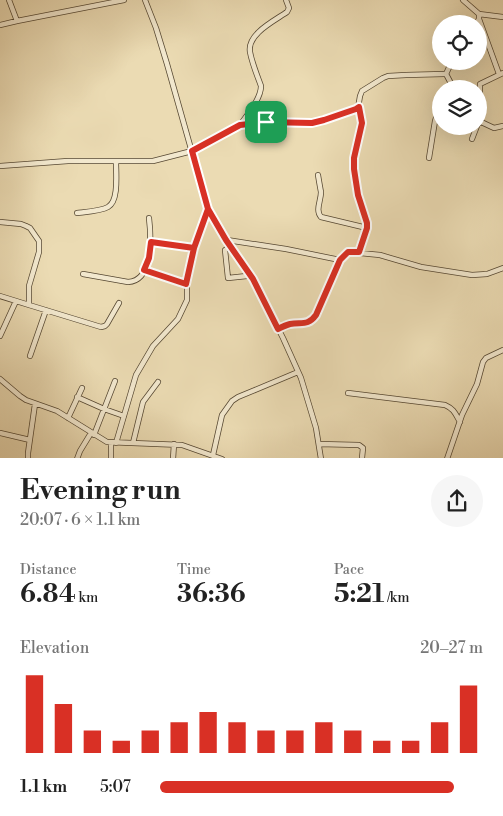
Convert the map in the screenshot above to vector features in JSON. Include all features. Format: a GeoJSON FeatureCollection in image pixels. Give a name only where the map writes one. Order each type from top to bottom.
{"type":"FeatureCollection","features":[{"type":"Feature","properties":{"kind":"street"},"geometry":{"type":"LineString","coordinates":[[9,0],[17,21]]}},
{"type":"Feature","properties":{"kind":"street"},"geometry":{"type":"LineString","coordinates":[[89,0],[90,6]]}},
{"type":"Feature","properties":{"kind":"street"},"geometry":{"type":"LineString","coordinates":[[0,25],[124,0]]}},
{"type":"Feature","properties":{"kind":"street"},"geometry":{"type":"LineString","coordinates":[[145,0],[168,64],[208,209],[248,272],[298,372],[316,428],[321,458]]}},
{"type":"Feature","properties":{"kind":"street"},"geometry":{"type":"LineString","coordinates":[[240,125],[261,91],[250,52],[250,44],[258,33],[286,12],[289,8],[286,0]]}},
{"type":"Feature","properties":{"kind":"street"},"geometry":{"type":"LineString","coordinates":[[463,0],[478,15]]}},
{"type":"Feature","properties":{"kind":"street"},"geometry":{"type":"LineString","coordinates":[[487,16],[503,17]]}},
{"type":"Feature","properties":{"kind":"street"},"geometry":{"type":"LineString","coordinates":[[486,80],[501,74],[487,37]]}},
{"type":"Feature","properties":{"kind":"street"},"geometry":{"type":"LineString","coordinates":[[446,74],[448,70]]}},
{"type":"Feature","properties":{"kind":"street"},"geometry":{"type":"LineString","coordinates":[[446,74],[449,80]]}},
{"type":"Feature","properties":{"kind":"street"},"geometry":{"type":"LineString","coordinates":[[359,252],[367,228],[357,190],[354,169],[354,158],[362,123],[359,107],[362,91],[388,76],[446,74]]}},
{"type":"Feature","properties":{"kind":"street"},"geometry":{"type":"LineString","coordinates":[[0,166],[68,161],[153,162],[192,151],[240,125],[266,122],[312,123],[359,107]]}},
{"type":"Feature","properties":{"kind":"street"},"geometry":{"type":"LineString","coordinates":[[487,126],[494,128],[503,126]]}},
{"type":"Feature","properties":{"kind":"street"},"geometry":{"type":"LineString","coordinates":[[428,158],[432,135]]}},
{"type":"Feature","properties":{"kind":"street"},"geometry":{"type":"LineString","coordinates":[[472,139],[474,135]]}},
{"type":"Feature","properties":{"kind":"street"},"geometry":{"type":"LineString","coordinates":[[77,213],[107,208],[113,203],[116,194],[116,162]]}},
{"type":"Feature","properties":{"kind":"street"},"geometry":{"type":"LineString","coordinates":[[318,175],[321,195],[319,215],[367,228]]}},
{"type":"Feature","properties":{"kind":"street"},"geometry":{"type":"LineString","coordinates":[[111,458],[114,443],[139,368],[153,346],[182,313],[187,300],[186,284],[194,248],[208,209]]}},
{"type":"Feature","properties":{"kind":"street"},"geometry":{"type":"LineString","coordinates":[[83,274],[133,282],[144,270],[149,258],[151,242],[149,218]]}},
{"type":"Feature","properties":{"kind":"street"},"geometry":{"type":"LineString","coordinates":[[0,222],[26,226],[30,228],[39,241],[39,252],[29,286],[29,305]]}},
{"type":"Feature","properties":{"kind":"street"},"geometry":{"type":"LineString","coordinates":[[226,240],[286,249],[340,260]]}},
{"type":"Feature","properties":{"kind":"street"},"geometry":{"type":"LineString","coordinates":[[151,242],[194,248]]}},
{"type":"Feature","properties":{"kind":"street"},"geometry":{"type":"LineString","coordinates":[[231,246],[225,250],[228,278],[247,276],[248,272]]}},
{"type":"Feature","properties":{"kind":"street"},"geometry":{"type":"LineString","coordinates":[[278,329],[288,324],[307,323],[314,319],[340,260],[348,252],[388,257],[421,267],[472,275],[487,274],[503,268]]}},
{"type":"Feature","properties":{"kind":"street"},"geometry":{"type":"LineString","coordinates":[[144,270],[186,284]]}},
{"type":"Feature","properties":{"kind":"street"},"geometry":{"type":"LineString","coordinates":[[0,296],[101,327],[107,324],[119,303]]}},
{"type":"Feature","properties":{"kind":"street"},"geometry":{"type":"LineString","coordinates":[[0,336],[16,301]]}},
{"type":"Feature","properties":{"kind":"street"},"geometry":{"type":"LineString","coordinates":[[30,356],[46,310]]}},
{"type":"Feature","properties":{"kind":"street"},"geometry":{"type":"LineString","coordinates":[[447,458],[477,384],[483,362],[486,358],[503,350]]}},
{"type":"Feature","properties":{"kind":"street"},"geometry":{"type":"LineString","coordinates":[[213,455],[222,415],[232,401],[298,372]]}},
{"type":"Feature","properties":{"kind":"street"},"geometry":{"type":"LineString","coordinates":[[0,379],[20,396],[35,404],[51,408],[106,442],[174,444],[190,447],[220,458]]}},
{"type":"Feature","properties":{"kind":"street"},"geometry":{"type":"LineString","coordinates":[[77,458],[93,434],[115,381]]}},
{"type":"Feature","properties":{"kind":"street"},"geometry":{"type":"LineString","coordinates":[[133,443],[143,402],[158,382]]}},
{"type":"Feature","properties":{"kind":"street"},"geometry":{"type":"LineString","coordinates":[[68,418],[82,388]]}},
{"type":"Feature","properties":{"kind":"street"},"geometry":{"type":"LineString","coordinates":[[348,393],[445,406],[455,412],[460,422]]}},
{"type":"Feature","properties":{"kind":"street"},"geometry":{"type":"LineString","coordinates":[[77,397],[124,416]]}},
{"type":"Feature","properties":{"kind":"street"},"geometry":{"type":"LineString","coordinates":[[28,458],[35,404]]}},
{"type":"Feature","properties":{"kind":"street"},"geometry":{"type":"LineString","coordinates":[[0,432],[30,440]]}},
{"type":"Feature","properties":{"kind":"street"},"geometry":{"type":"LineString","coordinates":[[173,458],[174,444]]}},
{"type":"Feature","properties":{"kind":"street"},"geometry":{"type":"LineString","coordinates":[[319,444],[360,444],[363,448],[362,458]]}},
{"type":"Feature","properties":{"kind":"route"},"geometry":{"type":"LineString","coordinates":[[266,122],[240,125],[192,151],[208,209],[194,248],[186,284],[144,270],[148,262],[151,242],[194,248],[196,240],[208,209],[226,240],[253,279],[278,329],[288,324],[307,323],[314,319],[340,260],[348,252],[359,252],[367,228],[356,186],[354,169],[354,158],[362,119],[359,107],[312,123],[266,122]]}}]}
